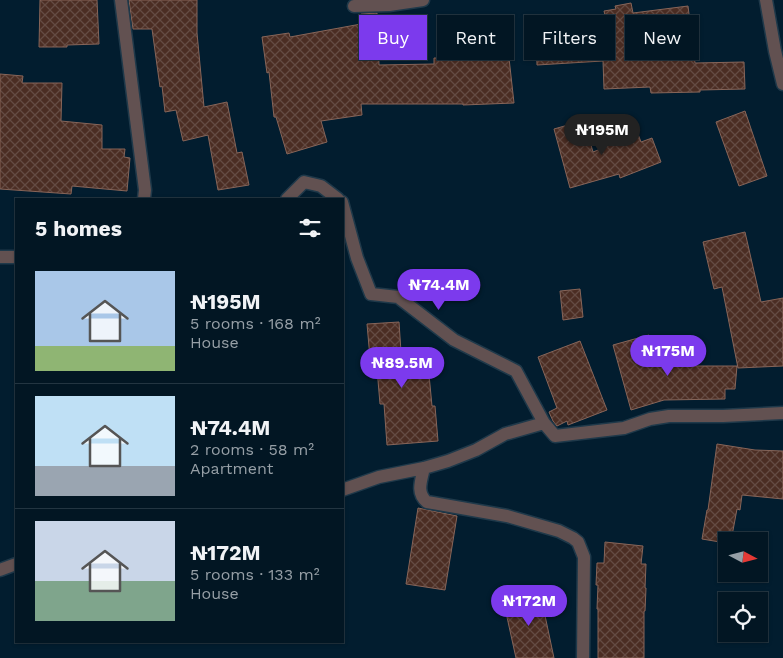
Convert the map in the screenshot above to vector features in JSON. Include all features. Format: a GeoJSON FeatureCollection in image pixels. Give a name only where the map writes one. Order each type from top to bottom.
{"type":"FeatureCollection","features":[{"type":"Feature","properties":{"kind":"street"},"geometry":{"type":"LineString","coordinates":[[121,0],[145,190],[144,198]]}},
{"type":"Feature","properties":{"kind":"street"},"geometry":{"type":"LineString","coordinates":[[354,6],[388,5],[423,0]]}},
{"type":"Feature","properties":{"kind":"street"},"geometry":{"type":"LineString","coordinates":[[766,0],[783,84]]}},
{"type":"Feature","properties":{"kind":"street"},"geometry":{"type":"LineString","coordinates":[[288,198],[304,182],[321,186],[337,198]]}},
{"type":"Feature","properties":{"kind":"street"},"geometry":{"type":"LineString","coordinates":[[344,210],[356,258],[371,294],[398,297],[454,340],[516,371],[544,423],[556,436],[624,428],[650,419],[669,416],[783,413]]}},
{"type":"Feature","properties":{"kind":"street"},"geometry":{"type":"LineString","coordinates":[[0,257],[15,257]]}},
{"type":"Feature","properties":{"kind":"street"},"geometry":{"type":"LineString","coordinates":[[344,489],[379,477],[424,468],[476,450],[505,434],[544,423]]}},
{"type":"Feature","properties":{"kind":"street"},"geometry":{"type":"LineString","coordinates":[[424,468],[420,492],[423,499],[427,502],[507,516],[559,530],[578,542],[584,557],[584,658]]}},
{"type":"Feature","properties":{"kind":"street"},"geometry":{"type":"LineString","coordinates":[[0,570],[15,564]]}},
{"type":"Feature","properties":{"kind":"building"},"geometry":{"type":"Polygon","coordinates":[[[40,0],[97,0],[99,44],[39,47],[40,0]]]}},
{"type":"Feature","properties":{"kind":"building"},"geometry":{"type":"Polygon","coordinates":[[[129,0],[197,0],[197,33],[204,107],[227,102],[237,153],[242,152],[249,185],[218,190],[208,135],[183,141],[176,110],[165,112],[152,29],[133,29],[129,0]]]}},
{"type":"Feature","properties":{"kind":"building"},"geometry":{"type":"Polygon","coordinates":[[[631,3],[633,13],[688,6],[689,15],[625,15],[625,60],[695,60],[695,63],[744,62],[745,89],[651,93],[650,87],[604,89],[603,61],[537,65],[537,60],[615,60],[615,15],[605,15],[604,11],[616,9],[615,6],[631,3]]]}},
{"type":"Feature","properties":{"kind":"building"},"geometry":{"type":"Polygon","coordinates":[[[377,13],[377,15],[361,15],[377,13]]]}},
{"type":"Feature","properties":{"kind":"building"},"geometry":{"type":"Polygon","coordinates":[[[359,24],[359,60],[379,60],[379,65],[434,64],[434,58],[437,58],[437,60],[509,60],[514,103],[463,105],[361,104],[362,115],[321,121],[327,142],[287,154],[276,117],[274,117],[269,72],[267,73],[262,37],[289,33],[290,37],[359,24]]]}},
{"type":"Feature","properties":{"kind":"building"},"geometry":{"type":"Polygon","coordinates":[[[0,74],[23,76],[22,83],[62,83],[61,121],[102,125],[102,149],[125,149],[124,157],[130,158],[127,191],[72,186],[71,194],[0,189],[0,74]]]}},
{"type":"Feature","properties":{"kind":"building"},"geometry":{"type":"Polygon","coordinates":[[[745,111],[767,176],[739,186],[716,122],[745,111]]]}},
{"type":"Feature","properties":{"kind":"building"},"geometry":{"type":"Polygon","coordinates":[[[582,121],[593,152],[638,134],[641,142],[652,138],[661,162],[620,178],[619,174],[570,188],[554,129],[582,121]]]}},
{"type":"Feature","properties":{"kind":"building"},"geometry":{"type":"Polygon","coordinates":[[[745,232],[761,302],[783,298],[783,366],[738,368],[722,287],[714,289],[703,242],[745,232]]]}},
{"type":"Feature","properties":{"kind":"building"},"geometry":{"type":"Polygon","coordinates":[[[580,289],[583,317],[563,320],[560,291],[580,289]]]}},
{"type":"Feature","properties":{"kind":"building"},"geometry":{"type":"Polygon","coordinates":[[[399,322],[402,367],[428,364],[432,406],[435,406],[438,441],[387,445],[384,404],[380,404],[376,357],[370,358],[367,324],[399,322]]]}},
{"type":"Feature","properties":{"kind":"building"},"geometry":{"type":"Polygon","coordinates":[[[649,335],[657,366],[737,366],[735,389],[725,389],[725,399],[664,400],[631,410],[613,345],[649,335]]]}},
{"type":"Feature","properties":{"kind":"building"},"geometry":{"type":"Polygon","coordinates":[[[580,341],[607,410],[568,425],[567,421],[557,426],[549,412],[557,408],[538,357],[580,341]]]}},
{"type":"Feature","properties":{"kind":"building"},"geometry":{"type":"Polygon","coordinates":[[[717,444],[755,450],[783,451],[783,499],[742,495],[740,510],[737,509],[733,532],[718,532],[718,542],[702,539],[717,444]]]}},
{"type":"Feature","properties":{"kind":"building"},"geometry":{"type":"Polygon","coordinates":[[[418,508],[457,516],[445,590],[406,584],[418,508]]]}},
{"type":"Feature","properties":{"kind":"building"},"geometry":{"type":"Polygon","coordinates":[[[605,542],[643,546],[641,564],[646,564],[644,658],[598,658],[597,563],[604,563],[605,542]]]}},
{"type":"Feature","properties":{"kind":"building"},"geometry":{"type":"Polygon","coordinates":[[[540,592],[554,658],[516,658],[503,599],[540,592]]]}}]}
